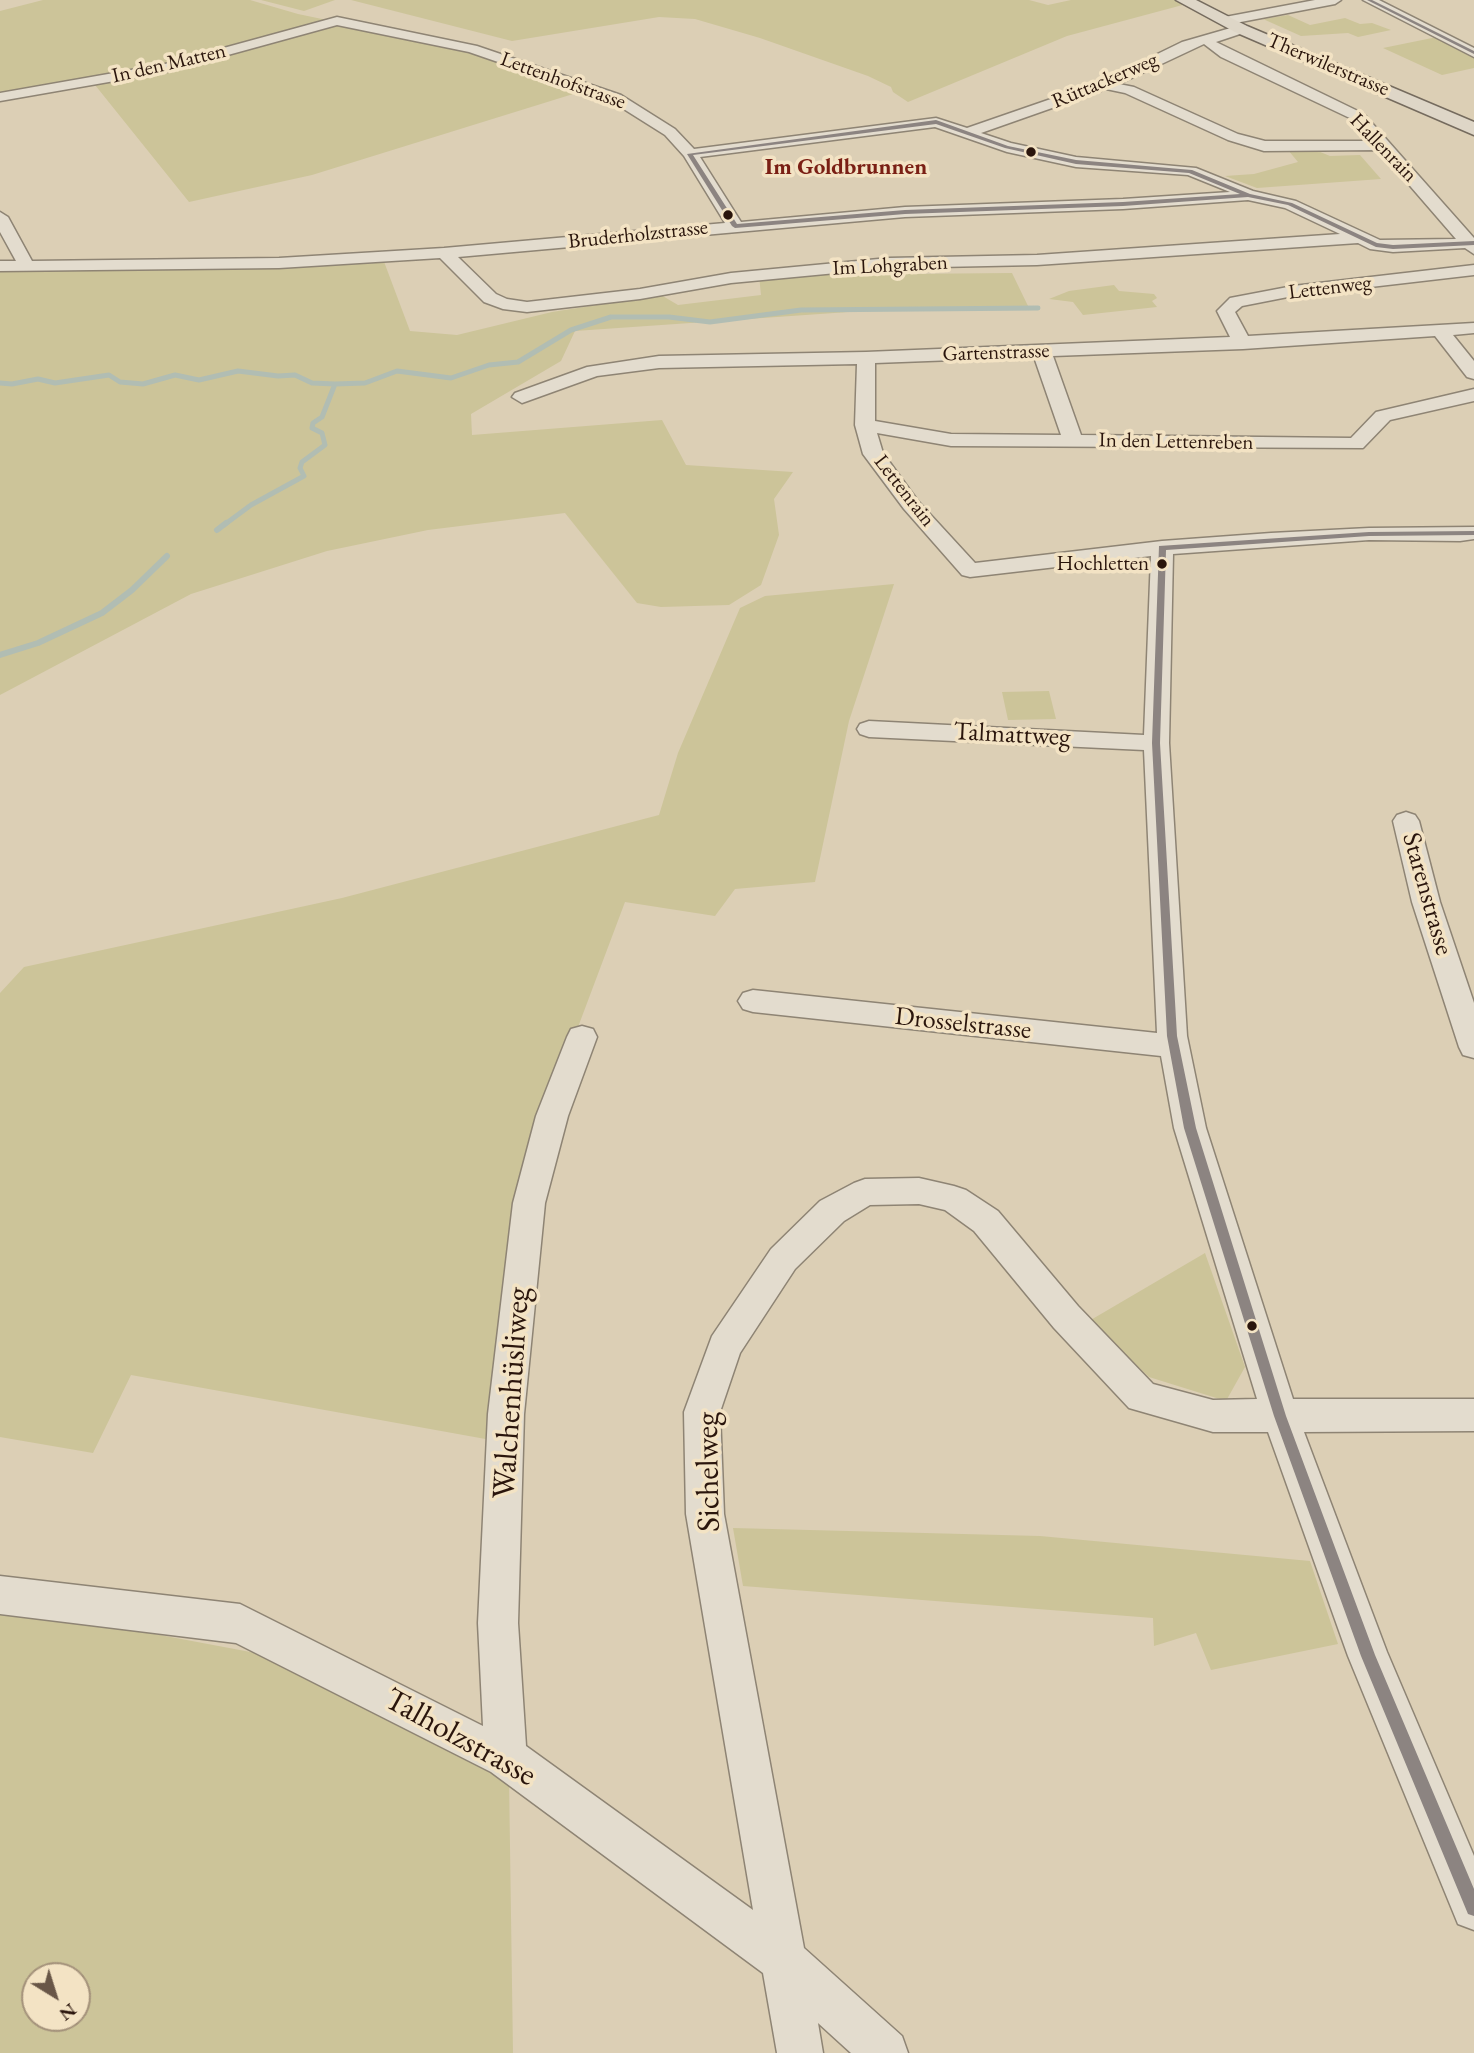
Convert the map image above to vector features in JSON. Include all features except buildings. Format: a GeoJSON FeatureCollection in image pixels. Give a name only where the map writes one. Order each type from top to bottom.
{"type":"FeatureCollection","features":[{"type":"Feature","properties":{"kind":"main road","name":"Therwilerstrasse"},"geometry":{"type":"LineString","coordinates":[[1184,0],[1241,29],[1474,129]]}},
{"type":"Feature","properties":{"kind":"street"},"geometry":{"type":"LineString","coordinates":[[1225,21],[1335,0]]}},
{"type":"Feature","properties":{"kind":"street"},"geometry":{"type":"LineString","coordinates":[[1369,0],[1474,53]]}},
{"type":"Feature","properties":{"kind":"street","name":"Lettenhofstrasse"},"geometry":{"type":"LineString","coordinates":[[337,21],[472,49],[616,98],[670,132],[690,154],[735,226]]}},
{"type":"Feature","properties":{"kind":"street","name":"In den Matten"},"geometry":{"type":"LineString","coordinates":[[0,97],[166,68],[337,21]]}},
{"type":"Feature","properties":{"kind":"street","name":"Rüttackerweg"},"geometry":{"type":"LineString","coordinates":[[967,133],[1105,85],[1207,38],[1241,29]]}},
{"type":"Feature","properties":{"kind":"street","name":"Hallenrain"},"geometry":{"type":"LineString","coordinates":[[1207,38],[1212,46],[1226,54],[1352,112],[1385,145],[1472,245]]}},
{"type":"Feature","properties":{"kind":"street"},"geometry":{"type":"LineString","coordinates":[[1105,85],[1129,90],[1233,137],[1264,146],[1385,145]]}},
{"type":"Feature","properties":{"kind":"street"},"geometry":{"type":"LineString","coordinates":[[690,154],[936,122],[1007,147],[1076,162],[1191,171],[1248,195]]}},
{"type":"Feature","properties":{"kind":"street","name":"Bruderholzstrasse"},"geometry":{"type":"LineString","coordinates":[[0,266],[218,266],[444,253],[905,212],[1123,204],[1248,195],[1290,204],[1376,245],[1472,245]]}},
{"type":"Feature","properties":{"kind":"street"},"geometry":{"type":"LineString","coordinates":[[0,217],[27,266]]}},
{"type":"Feature","properties":{"kind":"street","name":"Im Lohgraben"},"geometry":{"type":"LineString","coordinates":[[444,253],[490,298],[503,304],[527,307],[640,294],[731,278],[889,263],[1014,261],[1357,238]]}},
{"type":"Feature","properties":{"kind":"street","name":"Lettenweg"},"geometry":{"type":"LineString","coordinates":[[1243,343],[1226,311],[1236,302],[1293,291],[1474,270]]}},
{"type":"Feature","properties":{"kind":"street","name":"Gartenstrasse"},"geometry":{"type":"LineString","coordinates":[[522,397],[594,371],[659,362],[866,358],[1243,343],[1474,328]]}},
{"type":"Feature","properties":{"kind":"street"},"geometry":{"type":"LineString","coordinates":[[1440,330],[1474,373]]}},
{"type":"Feature","properties":{"kind":"street"},"geometry":{"type":"LineString","coordinates":[[1041,351],[1073,440]]}},
{"type":"Feature","properties":{"kind":"street","name":"Lettenrain"},"geometry":{"type":"LineString","coordinates":[[866,358],[865,425],[873,454],[911,505],[970,570],[1162,548]]}},
{"type":"Feature","properties":{"kind":"street","name":"In den Lettenreben"},"geometry":{"type":"LineString","coordinates":[[865,425],[951,440],[1356,444],[1384,416],[1474,395]]}},
{"type":"Feature","properties":{"kind":"street"},"geometry":{"type":"LineString","coordinates":[[1474,533],[1369,534],[1162,548],[1156,743],[1173,1046],[1190,1128],[1280,1416],[1368,1656],[1474,1908]]}},
{"type":"Feature","properties":{"kind":"street","name":"Talmattweg"},"geometry":{"type":"LineString","coordinates":[[869,729],[1156,743]]}},
{"type":"Feature","properties":{"kind":"street","name":"Starenstrasse"},"geometry":{"type":"LineString","coordinates":[[1406,821],[1426,902],[1474,1047]]}},
{"type":"Feature","properties":{"kind":"street","name":"Drosselstrasse"},"geometry":{"type":"LineString","coordinates":[[753,1001],[1173,1046]]}},
{"type":"Feature","properties":{"kind":"street","name":"Walchenhüsliweg"},"geometry":{"type":"LineString","coordinates":[[506,1757],[498,1623],[506,1414],[529,1203],[552,1116],[582,1037]]}},
{"type":"Feature","properties":{"kind":"street","name":"Sichelweg"},"geometry":{"type":"LineString","coordinates":[[800,2053],[781,1958],[705,1514],[702,1412],[724,1347],[783,1259],[832,1211],[865,1192],[919,1191],[954,1199],[986,1221],[1066,1317],[1142,1397],[1213,1416],[1474,1415]]}},
{"type":"Feature","properties":{"kind":"street","name":"Talholzstrasse"},"geometry":{"type":"LineString","coordinates":[[0,1595],[240,1624],[506,1757],[781,1958],[885,2053]]}},
{"type":"Feature","properties":{"kind":"shaded area"},"geometry":{"type":"Polygon","coordinates":[[[43,0],[250,0],[298,14],[466,49],[586,90],[312,175],[189,202],[91,80],[0,95],[0,11],[43,0]]]}},
{"type":"Feature","properties":{"kind":"shaded area"},"geometry":{"type":"Polygon","coordinates":[[[261,0],[335,0],[304,11],[261,0]]]}},
{"type":"Feature","properties":{"kind":"shaded area"},"geometry":{"type":"Polygon","coordinates":[[[351,0],[1029,0],[1048,5],[1071,0],[1184,0],[1190,3],[1067,36],[908,102],[893,92],[891,87],[868,76],[760,38],[695,19],[659,17],[512,41],[351,0]]]}},
{"type":"Feature","properties":{"kind":"shaded area"},"geometry":{"type":"Polygon","coordinates":[[[1288,15],[1310,25],[1345,18],[1391,30],[1358,37],[1348,33],[1301,36],[1263,19],[1288,15]]]}},
{"type":"Feature","properties":{"kind":"shaded area"},"geometry":{"type":"Polygon","coordinates":[[[1437,37],[1474,56],[1474,68],[1442,75],[1383,48],[1437,37]]]}},
{"type":"Feature","properties":{"kind":"shaded area"},"geometry":{"type":"Polygon","coordinates":[[[1313,149],[1330,156],[1360,155],[1381,179],[1257,188],[1225,176],[1254,174],[1298,162],[1288,150],[1313,149]]]}},
{"type":"Feature","properties":{"kind":"shaded area"},"geometry":{"type":"Polygon","coordinates":[[[383,259],[410,331],[457,335],[552,312],[661,295],[678,305],[761,295],[759,275],[889,263],[901,274],[1012,273],[1028,306],[892,309],[575,331],[561,361],[471,414],[472,435],[662,420],[686,465],[793,472],[774,499],[779,535],[761,585],[729,605],[661,607],[637,603],[565,513],[428,530],[327,551],[191,594],[0,695],[0,269],[197,269],[383,259]]]}},
{"type":"Feature","properties":{"kind":"shaded area"},"geometry":{"type":"Polygon","coordinates":[[[1114,285],[1119,291],[1154,294],[1157,298],[1152,301],[1157,307],[1083,315],[1073,302],[1049,299],[1069,291],[1114,285]]]}},
{"type":"Feature","properties":{"kind":"shaded area"},"geometry":{"type":"Polygon","coordinates":[[[894,584],[849,721],[815,882],[735,889],[715,916],[625,902],[563,1067],[491,1440],[131,1375],[93,1453],[0,1437],[0,993],[24,967],[342,898],[659,815],[678,753],[740,608],[765,596],[894,584]]]}},
{"type":"Feature","properties":{"kind":"shaded area"},"geometry":{"type":"Polygon","coordinates":[[[1049,691],[1056,719],[1008,720],[1002,692],[1049,691]]]}},
{"type":"Feature","properties":{"kind":"shaded area"},"geometry":{"type":"Polygon","coordinates":[[[1205,1253],[1245,1367],[1226,1401],[1149,1377],[1089,1321],[1205,1253]]]}},
{"type":"Feature","properties":{"kind":"shaded area"},"geometry":{"type":"Polygon","coordinates":[[[733,1528],[1040,1536],[1310,1561],[1338,1644],[1211,1670],[1196,1633],[1154,1646],[1153,1618],[743,1586],[733,1528]]]}},
{"type":"Feature","properties":{"kind":"shaded area"},"geometry":{"type":"Polygon","coordinates":[[[0,1611],[43,1613],[277,1657],[509,1778],[513,2053],[0,2053],[0,1611]]]}},
{"type":"Feature","properties":{"kind":"waterway"},"geometry":{"type":"LineString","coordinates":[[335,384],[365,383],[397,371],[451,378],[489,365],[518,362],[571,330],[611,317],[669,317],[710,322],[801,310],[1038,308]]}},
{"type":"Feature","properties":{"kind":"waterway"},"geometry":{"type":"LineString","coordinates":[[0,383],[12,384],[38,379],[55,383],[109,375],[120,382],[143,384],[175,375],[199,380],[238,371],[278,376],[295,375],[312,383],[335,384]]}},
{"type":"Feature","properties":{"kind":"waterway"},"geometry":{"type":"LineString","coordinates":[[224,525],[251,505],[304,476],[300,468],[302,462],[325,445],[322,433],[312,428],[313,423],[322,417],[335,384]]}},
{"type":"Feature","properties":{"kind":"waterway"},"geometry":{"type":"LineString","coordinates":[[217,530],[226,523]]}},
{"type":"Feature","properties":{"kind":"waterway"},"geometry":{"type":"LineString","coordinates":[[0,655],[38,643],[102,613],[132,590],[167,556]]}},
{"type":"Feature","properties":{"kind":"transit line"},"geometry":{"type":"LineString","coordinates":[[1369,0],[1474,53]]}},
{"type":"Feature","properties":{"kind":"transit line"},"geometry":{"type":"LineString","coordinates":[[936,122],[1007,147],[1076,162],[1190,171],[1248,195],[1123,204],[905,212],[735,226],[690,154],[936,122]]}},
{"type":"Feature","properties":{"kind":"transit line"},"geometry":{"type":"LineString","coordinates":[[1248,195],[1290,204],[1376,245],[1393,247],[1474,243]]}},
{"type":"Feature","properties":{"kind":"transit line"},"geometry":{"type":"LineString","coordinates":[[1162,548],[1369,534],[1474,533]]}},
{"type":"Feature","properties":{"kind":"transit line"},"geometry":{"type":"LineString","coordinates":[[1162,548],[1156,743],[1172,1036],[1190,1128],[1280,1416],[1368,1656],[1474,1908]]}},
{"type":"Feature","properties":{"kind":"place","name":"Hochletten"},"geometry":{"type":"Point","coordinates":[1162,564]}},
{"type":"Feature","properties":{"kind":"district","name":"Im Goldbrunnen"},"geometry":{"type":"Point","coordinates":[846,168]}}]}
